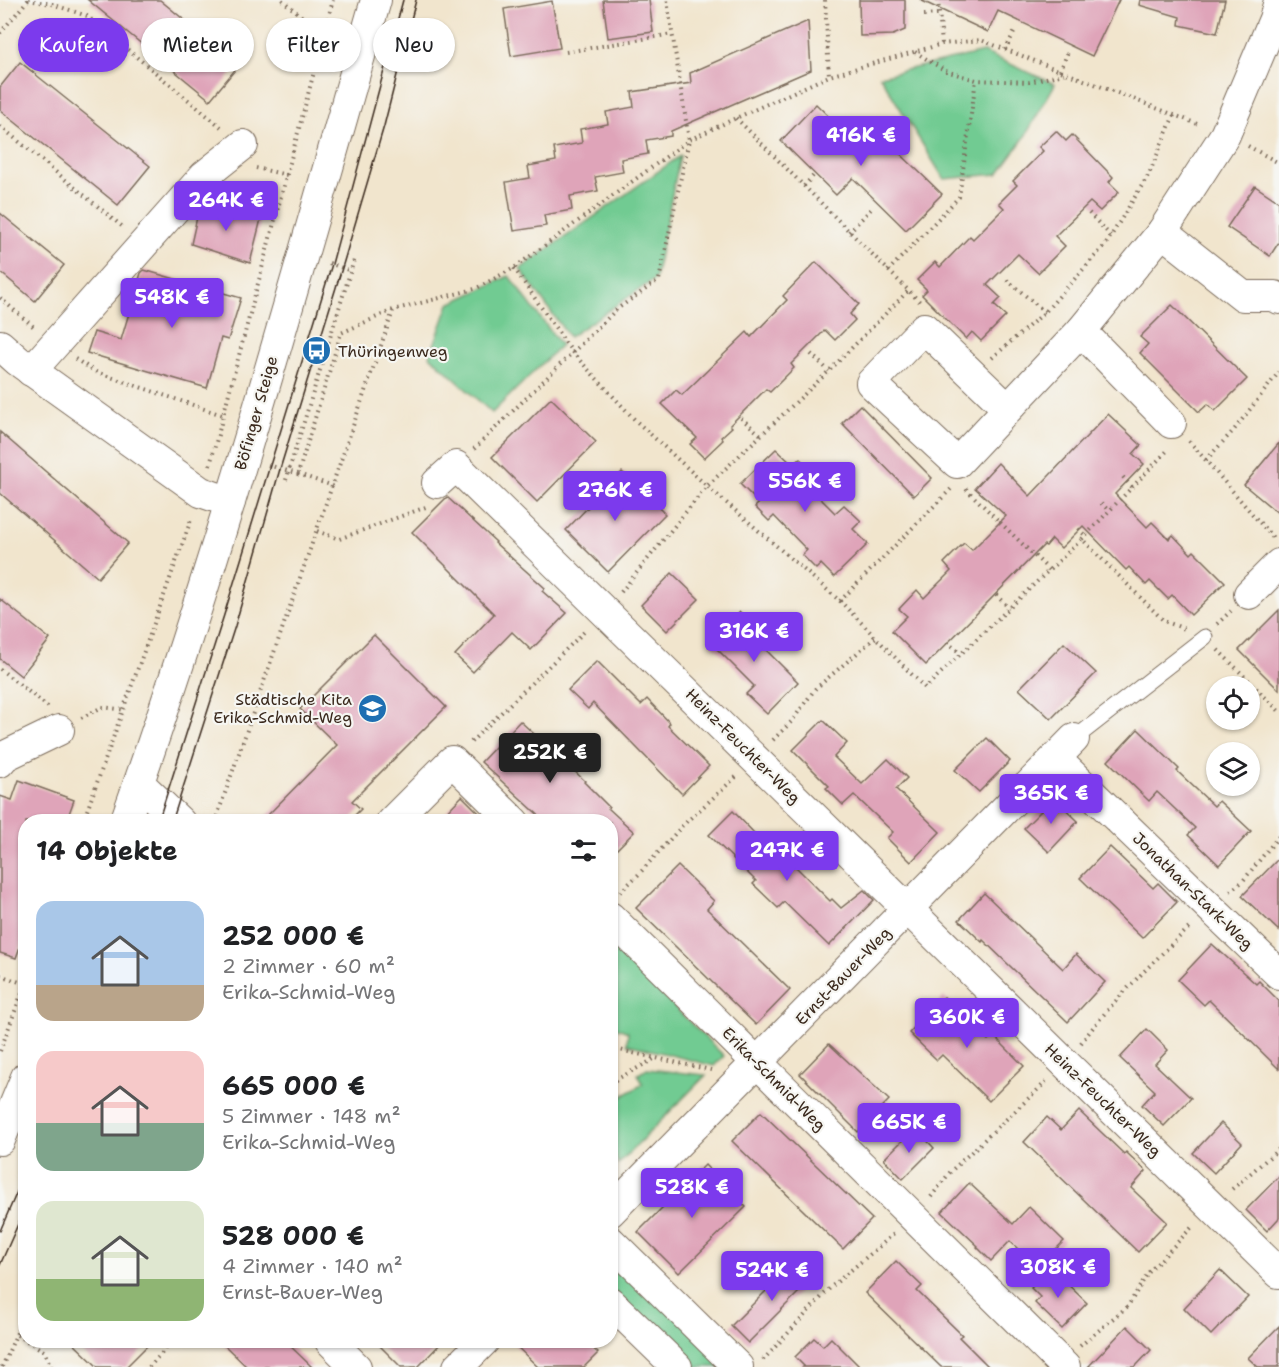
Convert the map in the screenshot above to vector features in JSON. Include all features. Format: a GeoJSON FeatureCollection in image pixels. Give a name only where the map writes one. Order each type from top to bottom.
{"type":"FeatureCollection","features":[{"type":"Feature","properties":{"kind":"street","name":"Böfinger Steige"},"geometry":{"type":"LineString","coordinates":[[129,814],[173,685],[230,501],[376,0]]}},
{"type":"Feature","properties":{"kind":"street"},"geometry":{"type":"LineString","coordinates":[[1007,408],[924,328],[871,383],[957,463],[1081,331],[1162,232],[1225,135],[1279,1]]}},
{"type":"Feature","properties":{"kind":"street"},"geometry":{"type":"LineString","coordinates":[[31,370],[204,176],[243,145]]}},
{"type":"Feature","properties":{"kind":"street"},"geometry":{"type":"LineString","coordinates":[[1162,232],[1243,296],[1275,296],[1279,299]]}},
{"type":"Feature","properties":{"kind":"street"},"geometry":{"type":"LineString","coordinates":[[1081,331],[1177,429]]}},
{"type":"Feature","properties":{"kind":"street"},"geometry":{"type":"LineString","coordinates":[[0,345],[31,370],[201,492],[230,501]]}},
{"type":"Feature","properties":{"kind":"street","name":"Heinz-Feuchter-Weg"},"geometry":{"type":"LineString","coordinates":[[447,474],[606,611],[1279,1273]]}},
{"type":"Feature","properties":{"kind":"street"},"geometry":{"type":"LineString","coordinates":[[1249,594],[1279,564]]}},
{"type":"Feature","properties":{"kind":"street"},"geometry":{"type":"LineString","coordinates":[[0,762],[5,756],[64,727]]}},
{"type":"Feature","properties":{"kind":"street","name":"Ernst-Bauer-Weg"},"geometry":{"type":"LineString","coordinates":[[618,1204],[1065,749]]}},
{"type":"Feature","properties":{"kind":"street","name":"Jonathan-Stark-Weg"},"geometry":{"type":"LineString","coordinates":[[1065,749],[1210,907],[1279,974]]}},
{"type":"Feature","properties":{"kind":"street"},"geometry":{"type":"LineString","coordinates":[[399,814],[452,761],[506,814]]}},
{"type":"Feature","properties":{"kind":"street"},"geometry":{"type":"LineString","coordinates":[[139,783],[172,814]]}},
{"type":"Feature","properties":{"kind":"street","name":"Erika-Schmid-Weg"},"geometry":{"type":"LineString","coordinates":[[618,925],[1063,1364]]}},
{"type":"Feature","properties":{"kind":"street"},"geometry":{"type":"LineString","coordinates":[[4,1121],[18,1093]]}},
{"type":"Feature","properties":{"kind":"street"},"geometry":{"type":"LineString","coordinates":[[618,1248],[738,1367]]}},
{"type":"Feature","properties":{"kind":"street"},"geometry":{"type":"LineString","coordinates":[[618,1310],[677,1367]]}},
{"type":"Feature","properties":{"kind":"street"},"geometry":{"type":"LineString","coordinates":[[337,1348],[356,1367]]}},
{"type":"Feature","properties":{"kind":"street"},"geometry":{"type":"LineString","coordinates":[[458,1367],[477,1348]]}},
{"type":"Feature","properties":{"kind":"lane"},"geometry":{"type":"LineString","coordinates":[[1065,749],[1204,637]]}},
{"type":"Feature","properties":{"kind":"path"},"geometry":{"type":"LineString","coordinates":[[0,33],[28,0],[52,4],[87,16],[243,145]]}},
{"type":"Feature","properties":{"kind":"path"},"geometry":{"type":"LineString","coordinates":[[282,0],[303,18]]}},
{"type":"Feature","properties":{"kind":"path"},"geometry":{"type":"LineString","coordinates":[[328,18],[333,0]]}},
{"type":"Feature","properties":{"kind":"path"},"geometry":{"type":"LineString","coordinates":[[317,531],[339,539],[428,506],[447,474],[617,309],[659,280],[689,140],[667,0]]}},
{"type":"Feature","properties":{"kind":"path"},"geometry":{"type":"LineString","coordinates":[[825,0],[829,76]]}},
{"type":"Feature","properties":{"kind":"path"},"geometry":{"type":"LineString","coordinates":[[938,0],[942,44]]}},
{"type":"Feature","properties":{"kind":"path"},"geometry":{"type":"LineString","coordinates":[[924,15],[939,14]]}},
{"type":"Feature","properties":{"kind":"path"},"geometry":{"type":"LineString","coordinates":[[1005,50],[1016,29]]}},
{"type":"Feature","properties":{"kind":"path"},"geometry":{"type":"LineString","coordinates":[[566,52],[672,34]]}},
{"type":"Feature","properties":{"kind":"path"},"geometry":{"type":"LineString","coordinates":[[333,330],[341,333],[393,310],[475,289],[514,268],[689,140],[829,76],[942,44],[981,40],[1225,135],[1279,163]]}},
{"type":"Feature","properties":{"kind":"path"},"geometry":{"type":"LineString","coordinates":[[915,52],[946,71],[976,80],[1029,82],[1063,72]]}},
{"type":"Feature","properties":{"kind":"path"},"geometry":{"type":"LineString","coordinates":[[1063,72],[1068,52]]}},
{"type":"Feature","properties":{"kind":"path"},"geometry":{"type":"LineString","coordinates":[[87,814],[218,439],[222,415],[313,72]]}},
{"type":"Feature","properties":{"kind":"path"},"geometry":{"type":"LineString","coordinates":[[888,271],[958,196],[976,80]]}},
{"type":"Feature","properties":{"kind":"path"},"geometry":{"type":"LineString","coordinates":[[973,376],[1045,312],[1111,236],[1149,174],[1174,115]]}},
{"type":"Feature","properties":{"kind":"path"},"geometry":{"type":"LineString","coordinates":[[736,118],[925,307]]}},
{"type":"Feature","properties":{"kind":"path"},"geometry":{"type":"LineString","coordinates":[[0,126],[144,243]]}},
{"type":"Feature","properties":{"kind":"path"},"geometry":{"type":"LineString","coordinates":[[804,186],[813,176]]}},
{"type":"Feature","properties":{"kind":"path"},"geometry":{"type":"LineString","coordinates":[[849,232],[873,207]]}},
{"type":"Feature","properties":{"kind":"path"},"geometry":{"type":"LineString","coordinates":[[1089,213],[1111,236]]}},
{"type":"Feature","properties":{"kind":"path"},"geometry":{"type":"LineString","coordinates":[[286,480],[354,260]]}},
{"type":"Feature","properties":{"kind":"path"},"geometry":{"type":"LineString","coordinates":[[322,262],[351,271]]}},
{"type":"Feature","properties":{"kind":"path"},"geometry":{"type":"LineString","coordinates":[[514,268],[572,352],[636,421],[706,486],[840,601],[925,688],[1084,537],[1132,487],[1177,429],[1206,459],[1279,545]]}},
{"type":"Feature","properties":{"kind":"path"},"geometry":{"type":"LineString","coordinates":[[1007,280],[1045,312]]}},
{"type":"Feature","properties":{"kind":"path"},"geometry":{"type":"LineString","coordinates":[[452,761],[606,611],[706,486],[829,371],[908,291]]}},
{"type":"Feature","properties":{"kind":"path"},"geometry":{"type":"LineString","coordinates":[[0,298],[54,345],[96,372],[222,415]]}},
{"type":"Feature","properties":{"kind":"path"},"geometry":{"type":"LineString","coordinates":[[219,814],[393,310]]}},
{"type":"Feature","properties":{"kind":"path"},"geometry":{"type":"LineString","coordinates":[[298,474],[341,333]]}},
{"type":"Feature","properties":{"kind":"path"},"geometry":{"type":"LineString","coordinates":[[811,354],[829,371]]}},
{"type":"Feature","properties":{"kind":"path"},"geometry":{"type":"LineString","coordinates":[[1206,459],[1234,430],[1279,372]]}},
{"type":"Feature","properties":{"kind":"path"},"geometry":{"type":"LineString","coordinates":[[741,418],[761,435]]}},
{"type":"Feature","properties":{"kind":"path"},"geometry":{"type":"LineString","coordinates":[[261,463],[333,486]]}},
{"type":"Feature","properties":{"kind":"path"},"geometry":{"type":"LineString","coordinates":[[1123,477],[1132,487]]}},
{"type":"Feature","properties":{"kind":"path"},"geometry":{"type":"LineString","coordinates":[[840,601],[958,481],[1049,570]]}},
{"type":"Feature","properties":{"kind":"path"},"geometry":{"type":"LineString","coordinates":[[1101,503],[1109,511]]}},
{"type":"Feature","properties":{"kind":"path"},"geometry":{"type":"LineString","coordinates":[[1078,529],[1164,621],[1204,637],[1279,711]]}},
{"type":"Feature","properties":{"kind":"path"},"geometry":{"type":"LineString","coordinates":[[1204,637],[1249,594]]}},
{"type":"Feature","properties":{"kind":"path"},"geometry":{"type":"LineString","coordinates":[[996,595],[1009,608]]}},
{"type":"Feature","properties":{"kind":"path"},"geometry":{"type":"LineString","coordinates":[[947,642],[960,653]]}},
{"type":"Feature","properties":{"kind":"path"},"geometry":{"type":"LineString","coordinates":[[0,669],[64,727],[102,707],[124,710]]}},
{"type":"Feature","properties":{"kind":"path"},"geometry":{"type":"LineString","coordinates":[[1210,907],[1242,882],[1279,836]]}},
{"type":"Feature","properties":{"kind":"path"},"geometry":{"type":"LineString","coordinates":[[0,975],[18,981]]}},
{"type":"Feature","properties":{"kind":"path"},"geometry":{"type":"LineString","coordinates":[[0,1051],[18,1002]]}},
{"type":"Feature","properties":{"kind":"path"},"geometry":{"type":"LineString","coordinates":[[618,1050],[720,1072]]}},
{"type":"Feature","properties":{"kind":"path"},"geometry":{"type":"LineString","coordinates":[[618,1079],[657,1058]]}},
{"type":"Feature","properties":{"kind":"path"},"geometry":{"type":"LineString","coordinates":[[1063,1364],[1128,1306],[1148,1274],[1212,1206],[1279,1149]]}},
{"type":"Feature","properties":{"kind":"path"},"geometry":{"type":"LineString","coordinates":[[756,1367],[831,1287],[915,1218]]}},
{"type":"Feature","properties":{"kind":"path"},"geometry":{"type":"LineString","coordinates":[[2,1367],[18,1330]]}},
{"type":"Feature","properties":{"kind":"path"},"geometry":{"type":"LineString","coordinates":[[39,1348],[44,1351],[51,1367]]}},
{"type":"Feature","properties":{"kind":"path"},"geometry":{"type":"LineString","coordinates":[[149,1367],[167,1348]]}},
{"type":"Feature","properties":{"kind":"green space"},"geometry":{"type":"Polygon","coordinates":[[[983,52],[1055,84],[1024,138],[998,174],[944,179],[880,76],[983,52]]]}},
{"type":"Feature","properties":{"kind":"green space"},"geometry":{"type":"Polygon","coordinates":[[[680,156],[655,279],[569,337],[520,269],[680,156]]]}},
{"type":"Feature","properties":{"kind":"green space"},"geometry":{"type":"Polygon","coordinates":[[[509,276],[561,345],[492,413],[430,356],[449,304],[509,276]]]}},
{"type":"Feature","properties":{"kind":"green space"},"geometry":{"type":"Polygon","coordinates":[[[618,951],[724,1056],[714,1066],[627,1044],[628,1032],[618,1028],[618,951]]]}},
{"type":"Feature","properties":{"kind":"green space"},"geometry":{"type":"Polygon","coordinates":[[[647,1069],[706,1075],[618,1164],[618,1099],[643,1084],[638,1074],[647,1069]]]}},
{"type":"Feature","properties":{"kind":"green space"},"geometry":{"type":"Polygon","coordinates":[[[623,1264],[728,1367],[691,1367],[618,1296],[618,1269],[623,1264]]]}},
{"type":"Feature","properties":{"kind":"building"},"geometry":{"type":"Polygon","coordinates":[[[88,0],[160,0],[182,18],[141,18],[141,43],[129,34],[129,18],[110,18],[88,0]]]}},
{"type":"Feature","properties":{"kind":"building"},"geometry":{"type":"Polygon","coordinates":[[[603,0],[649,0],[653,32],[608,38],[603,0]]]}},
{"type":"Feature","properties":{"kind":"building"},"geometry":{"type":"Polygon","coordinates":[[[859,0],[905,0],[905,30],[893,35],[860,36],[859,0]]]}},
{"type":"Feature","properties":{"kind":"building"},"geometry":{"type":"Polygon","coordinates":[[[920,0],[1119,0],[1092,56],[998,11],[988,32],[920,0]]]}},
{"type":"Feature","properties":{"kind":"building"},"geometry":{"type":"Polygon","coordinates":[[[1140,0],[1225,0],[1217,33],[1179,25],[1180,17],[1139,5],[1140,0]]]}},
{"type":"Feature","properties":{"kind":"building"},"geometry":{"type":"Polygon","coordinates":[[[552,1],[560,48],[511,56],[504,9],[552,1]]]}},
{"type":"Feature","properties":{"kind":"building"},"geometry":{"type":"Polygon","coordinates":[[[808,21],[811,70],[671,131],[671,136],[646,140],[648,154],[621,159],[623,172],[595,177],[598,191],[570,196],[572,210],[544,215],[546,226],[514,231],[506,182],[530,178],[528,166],[556,161],[554,148],[582,143],[580,129],[608,124],[606,112],[634,107],[632,92],[691,83],[690,73],[808,21]]]}},
{"type":"Feature","properties":{"kind":"building"},"geometry":{"type":"Polygon","coordinates":[[[18,64],[18,72],[32,72],[150,166],[118,205],[0,110],[0,87],[18,64]]]}},
{"type":"Feature","properties":{"kind":"building"},"geometry":{"type":"Polygon","coordinates":[[[176,72],[233,72],[210,100],[176,72]]]}},
{"type":"Feature","properties":{"kind":"building"},"geometry":{"type":"Polygon","coordinates":[[[816,104],[869,156],[886,140],[942,194],[906,230],[853,178],[836,195],[781,141],[816,104]]]}},
{"type":"Feature","properties":{"kind":"building"},"geometry":{"type":"Polygon","coordinates":[[[1056,131],[1066,141],[1072,135],[1113,177],[1109,182],[1119,192],[1100,211],[1090,202],[1055,236],[1065,246],[1038,273],[1018,254],[987,285],[1001,298],[994,305],[1006,316],[981,341],[972,332],[966,339],[922,295],[927,290],[917,280],[935,262],[940,267],[970,236],[973,239],[1004,208],[999,203],[1017,185],[1013,181],[1043,151],[1039,147],[1056,131]]]}},
{"type":"Feature","properties":{"kind":"building"},"geometry":{"type":"Polygon","coordinates":[[[1255,186],[1279,202],[1279,242],[1270,256],[1227,227],[1255,186]]]}},
{"type":"Feature","properties":{"kind":"building"},"geometry":{"type":"Polygon","coordinates":[[[202,204],[261,219],[250,263],[191,244],[199,208],[202,204]]]}},
{"type":"Feature","properties":{"kind":"building"},"geometry":{"type":"Polygon","coordinates":[[[0,213],[64,265],[35,301],[0,272],[0,213]]]}},
{"type":"Feature","properties":{"kind":"building"},"geometry":{"type":"Polygon","coordinates":[[[816,262],[859,304],[850,314],[855,320],[835,340],[825,330],[791,364],[794,368],[770,392],[766,389],[730,425],[732,427],[721,437],[723,440],[704,458],[690,444],[697,438],[662,404],[676,390],[682,395],[747,332],[751,337],[787,300],[783,296],[816,262]]]}},
{"type":"Feature","properties":{"kind":"building"},"geometry":{"type":"Polygon","coordinates":[[[144,270],[241,298],[228,340],[221,338],[207,388],[87,353],[94,332],[121,340],[141,273],[144,270]]]}},
{"type":"Feature","properties":{"kind":"building"},"geometry":{"type":"Polygon","coordinates":[[[1172,305],[1247,379],[1215,411],[1208,404],[1199,412],[1140,353],[1148,344],[1140,337],[1172,305]]]}},
{"type":"Feature","properties":{"kind":"building"},"geometry":{"type":"Polygon","coordinates":[[[551,398],[596,442],[537,502],[492,457],[551,398]]]}},
{"type":"Feature","properties":{"kind":"building"},"geometry":{"type":"Polygon","coordinates":[[[860,405],[932,478],[914,496],[842,423],[860,405]]]}},
{"type":"Feature","properties":{"kind":"building"},"geometry":{"type":"Polygon","coordinates":[[[1108,414],[1141,445],[1133,454],[1144,464],[1115,494],[1147,527],[1152,522],[1169,539],[1173,535],[1191,554],[1194,551],[1225,582],[1191,615],[1172,595],[1168,599],[1150,581],[1146,585],[1129,567],[1126,570],[1083,526],[1061,548],[1052,539],[1046,546],[1044,545],[926,665],[892,631],[907,616],[899,609],[917,590],[924,598],[951,571],[944,563],[964,543],[972,550],[1006,516],[975,488],[998,463],[1030,496],[1108,414]]]}},
{"type":"Feature","properties":{"kind":"building"},"geometry":{"type":"Polygon","coordinates":[[[0,432],[128,543],[98,578],[0,493],[0,432]]]}},
{"type":"Feature","properties":{"kind":"building"},"geometry":{"type":"Polygon","coordinates":[[[1279,443],[1279,514],[1244,485],[1279,443]]]}},
{"type":"Feature","properties":{"kind":"building"},"geometry":{"type":"Polygon","coordinates":[[[776,449],[793,465],[800,459],[817,475],[807,485],[835,513],[844,505],[861,521],[853,529],[868,544],[834,577],[821,564],[816,569],[802,555],[807,550],[774,516],[769,521],[755,507],[759,503],[740,484],[776,449]]]}},
{"type":"Feature","properties":{"kind":"building"},"geometry":{"type":"Polygon","coordinates":[[[622,472],[665,514],[608,572],[566,530],[622,472]]]}},
{"type":"Feature","properties":{"kind":"building"},"geometry":{"type":"Polygon","coordinates":[[[447,497],[545,588],[542,591],[567,613],[531,650],[512,632],[473,672],[455,655],[494,614],[412,532],[447,497]]]}},
{"type":"Feature","properties":{"kind":"building"},"geometry":{"type":"Polygon","coordinates":[[[672,573],[699,599],[667,631],[641,605],[672,573]]]}},
{"type":"Feature","properties":{"kind":"building"},"geometry":{"type":"Polygon","coordinates":[[[0,599],[50,639],[21,676],[0,659],[0,599]]]}},
{"type":"Feature","properties":{"kind":"building"},"geometry":{"type":"Polygon","coordinates":[[[1279,610],[1279,690],[1239,650],[1279,610]]]}},
{"type":"Feature","properties":{"kind":"building"},"geometry":{"type":"Polygon","coordinates":[[[740,612],[762,634],[756,640],[798,682],[767,714],[746,694],[754,686],[710,642],[740,612]]]}},
{"type":"Feature","properties":{"kind":"building","name":"Städtische Kita Erika-Schmid-Weg"},"geometry":{"type":"Polygon","coordinates":[[[374,635],[446,707],[352,801],[361,809],[356,814],[269,814],[337,745],[300,709],[374,635]]]}},
{"type":"Feature","properties":{"kind":"building"},"geometry":{"type":"Polygon","coordinates":[[[1064,643],[1096,673],[1051,719],[1019,689],[1064,643]]]}},
{"type":"Feature","properties":{"kind":"building"},"geometry":{"type":"Polygon","coordinates":[[[597,661],[641,705],[647,699],[670,723],[668,726],[709,766],[682,794],[593,703],[588,709],[568,690],[597,661]]]}},
{"type":"Feature","properties":{"kind":"building"},"geometry":{"type":"Polygon","coordinates":[[[823,720],[847,743],[834,757],[862,784],[888,759],[907,778],[896,789],[940,832],[911,862],[887,838],[893,832],[854,795],[843,805],[826,788],[829,786],[793,750],[823,720]]]}},
{"type":"Feature","properties":{"kind":"building"},"geometry":{"type":"Polygon","coordinates":[[[520,721],[585,781],[614,814],[537,814],[481,762],[520,721]]]}},
{"type":"Feature","properties":{"kind":"building"},"geometry":{"type":"Polygon","coordinates":[[[1138,729],[1214,806],[1219,801],[1251,831],[1219,865],[1188,835],[1195,828],[1157,792],[1149,801],[1108,761],[1138,729]]]}},
{"type":"Feature","properties":{"kind":"building"},"geometry":{"type":"Polygon","coordinates":[[[987,738],[1010,761],[979,792],[955,770],[987,738]]]}},
{"type":"Feature","properties":{"kind":"building"},"geometry":{"type":"Polygon","coordinates":[[[19,780],[74,800],[69,814],[18,814],[18,952],[16,958],[0,953],[0,796],[12,800],[19,780]]]}},
{"type":"Feature","properties":{"kind":"building"},"geometry":{"type":"Polygon","coordinates":[[[462,796],[480,814],[445,814],[462,796]]]}},
{"type":"Feature","properties":{"kind":"building"},"geometry":{"type":"Polygon","coordinates":[[[1054,798],[1078,821],[1049,852],[1024,828],[1054,798]]]}},
{"type":"Feature","properties":{"kind":"building"},"geometry":{"type":"Polygon","coordinates":[[[733,811],[787,868],[792,863],[830,901],[832,899],[841,908],[864,890],[874,900],[829,946],[784,902],[778,908],[753,884],[756,881],[709,835],[733,811]]]}},
{"type":"Feature","properties":{"kind":"building"},"geometry":{"type":"Polygon","coordinates":[[[618,817],[634,832],[618,848],[618,817]]]}},
{"type":"Feature","properties":{"kind":"building"},"geometry":{"type":"Polygon","coordinates":[[[1110,847],[1153,888],[1158,883],[1177,902],[1142,938],[1080,878],[1110,847]]]}},
{"type":"Feature","properties":{"kind":"building"},"geometry":{"type":"Polygon","coordinates":[[[1279,858],[1279,931],[1242,896],[1279,858]]]}},
{"type":"Feature","properties":{"kind":"building"},"geometry":{"type":"Polygon","coordinates":[[[678,866],[714,901],[707,909],[790,990],[756,1025],[636,908],[678,866]]]}},
{"type":"Feature","properties":{"kind":"building"},"geometry":{"type":"Polygon","coordinates":[[[984,893],[1063,969],[1076,954],[1105,982],[1068,1022],[959,920],[984,893]]]}},
{"type":"Feature","properties":{"kind":"building"},"geometry":{"type":"Polygon","coordinates":[[[1212,944],[1256,984],[1259,981],[1279,1001],[1279,1069],[1209,1000],[1204,1005],[1178,980],[1212,944]]]}},
{"type":"Feature","properties":{"kind":"building"},"geometry":{"type":"Polygon","coordinates":[[[944,997],[988,1040],[993,1035],[1024,1066],[989,1101],[942,1055],[937,1060],[909,1033],[944,997]]]}},
{"type":"Feature","properties":{"kind":"building"},"geometry":{"type":"Polygon","coordinates":[[[1147,1029],[1168,1050],[1155,1064],[1191,1098],[1164,1126],[1142,1105],[1155,1091],[1120,1058],[1147,1029]]]}},
{"type":"Feature","properties":{"kind":"building"},"geometry":{"type":"Polygon","coordinates":[[[829,1044],[889,1100],[858,1132],[800,1074],[829,1044]]]}},
{"type":"Feature","properties":{"kind":"building"},"geometry":{"type":"Polygon","coordinates":[[[1079,1111],[1124,1154],[1126,1152],[1146,1171],[1131,1188],[1167,1222],[1138,1252],[1024,1142],[1047,1117],[1061,1130],[1079,1111]]]}},
{"type":"Feature","properties":{"kind":"building"},"geometry":{"type":"Polygon","coordinates":[[[761,1112],[872,1219],[843,1249],[732,1141],[761,1112]]]}},
{"type":"Feature","properties":{"kind":"building"},"geometry":{"type":"Polygon","coordinates":[[[1221,1123],[1242,1143],[1214,1173],[1193,1153],[1221,1123]]]}},
{"type":"Feature","properties":{"kind":"building"},"geometry":{"type":"Polygon","coordinates":[[[915,1128],[934,1148],[903,1179],[884,1159],[915,1128]]]}},
{"type":"Feature","properties":{"kind":"building"},"geometry":{"type":"Polygon","coordinates":[[[705,1165],[746,1207],[679,1273],[638,1232],[705,1165]]]}},
{"type":"Feature","properties":{"kind":"building"},"geometry":{"type":"Polygon","coordinates":[[[1279,1176],[1279,1218],[1267,1231],[1246,1210],[1279,1176]]]}},
{"type":"Feature","properties":{"kind":"building"},"geometry":{"type":"Polygon","coordinates":[[[969,1183],[1013,1224],[1029,1207],[1064,1241],[1037,1268],[1010,1241],[991,1261],[942,1212],[969,1183]]]}},
{"type":"Feature","properties":{"kind":"building"},"geometry":{"type":"Polygon","coordinates":[[[796,1261],[813,1278],[748,1343],[731,1326],[796,1261]]]}},
{"type":"Feature","properties":{"kind":"building"},"geometry":{"type":"Polygon","coordinates":[[[896,1261],[922,1286],[917,1291],[962,1335],[959,1337],[989,1367],[941,1367],[865,1293],[896,1261]]]}},
{"type":"Feature","properties":{"kind":"building"},"geometry":{"type":"Polygon","coordinates":[[[1051,1268],[1087,1303],[1062,1329],[1035,1303],[1040,1297],[1031,1288],[1051,1268]]]}},
{"type":"Feature","properties":{"kind":"building"},"geometry":{"type":"Polygon","coordinates":[[[1220,1270],[1248,1297],[1211,1335],[1184,1308],[1220,1270]]]}},
{"type":"Feature","properties":{"kind":"building"},"geometry":{"type":"Polygon","coordinates":[[[1127,1326],[1151,1350],[1135,1367],[1088,1367],[1127,1326]]]}},
{"type":"Feature","properties":{"kind":"building"},"geometry":{"type":"Polygon","coordinates":[[[1279,1326],[1279,1367],[1258,1367],[1248,1358],[1279,1326]]]}},
{"type":"Feature","properties":{"kind":"building"},"geometry":{"type":"Polygon","coordinates":[[[814,1338],[823,1346],[831,1338],[860,1367],[803,1367],[795,1357],[814,1338]]]}},
{"type":"Feature","properties":{"kind":"building"},"geometry":{"type":"Polygon","coordinates":[[[78,1348],[145,1348],[126,1367],[98,1367],[78,1348]]]}},
{"type":"Feature","properties":{"kind":"building"},"geometry":{"type":"Polygon","coordinates":[[[227,1348],[292,1348],[312,1367],[247,1367],[227,1348]]]}},
{"type":"Feature","properties":{"kind":"building"},"geometry":{"type":"Polygon","coordinates":[[[382,1348],[436,1348],[418,1367],[401,1367],[382,1348]]]}},
{"type":"Feature","properties":{"kind":"building"},"geometry":{"type":"Polygon","coordinates":[[[518,1348],[593,1348],[598,1353],[584,1367],[538,1367],[518,1348]]]}},
{"type":"Feature","properties":{"kind":"tram line"},"geometry":{"type":"LineString","coordinates":[[161,814],[332,264],[403,0]]}},
{"type":"Feature","properties":{"kind":"tram line"},"geometry":{"type":"LineString","coordinates":[[175,814],[235,626],[280,469],[342,268],[384,126],[416,0]]}},
{"type":"Feature","properties":{"kind":"tram line"},"geometry":{"type":"LineString","coordinates":[[0,1231],[18,1189]]}},
{"type":"Feature","properties":{"kind":"tram line"},"geometry":{"type":"LineString","coordinates":[[0,1265],[18,1224]]}},
{"type":"Feature","properties":{"kind":"place","name":"Thüringenweg"},"geometry":{"type":"Point","coordinates":[317,351]}},
{"type":"Feature","properties":{"kind":"place","name":"Städtische Kita Erika-Schmid-Weg"},"geometry":{"type":"Point","coordinates":[373,708]}}]}
